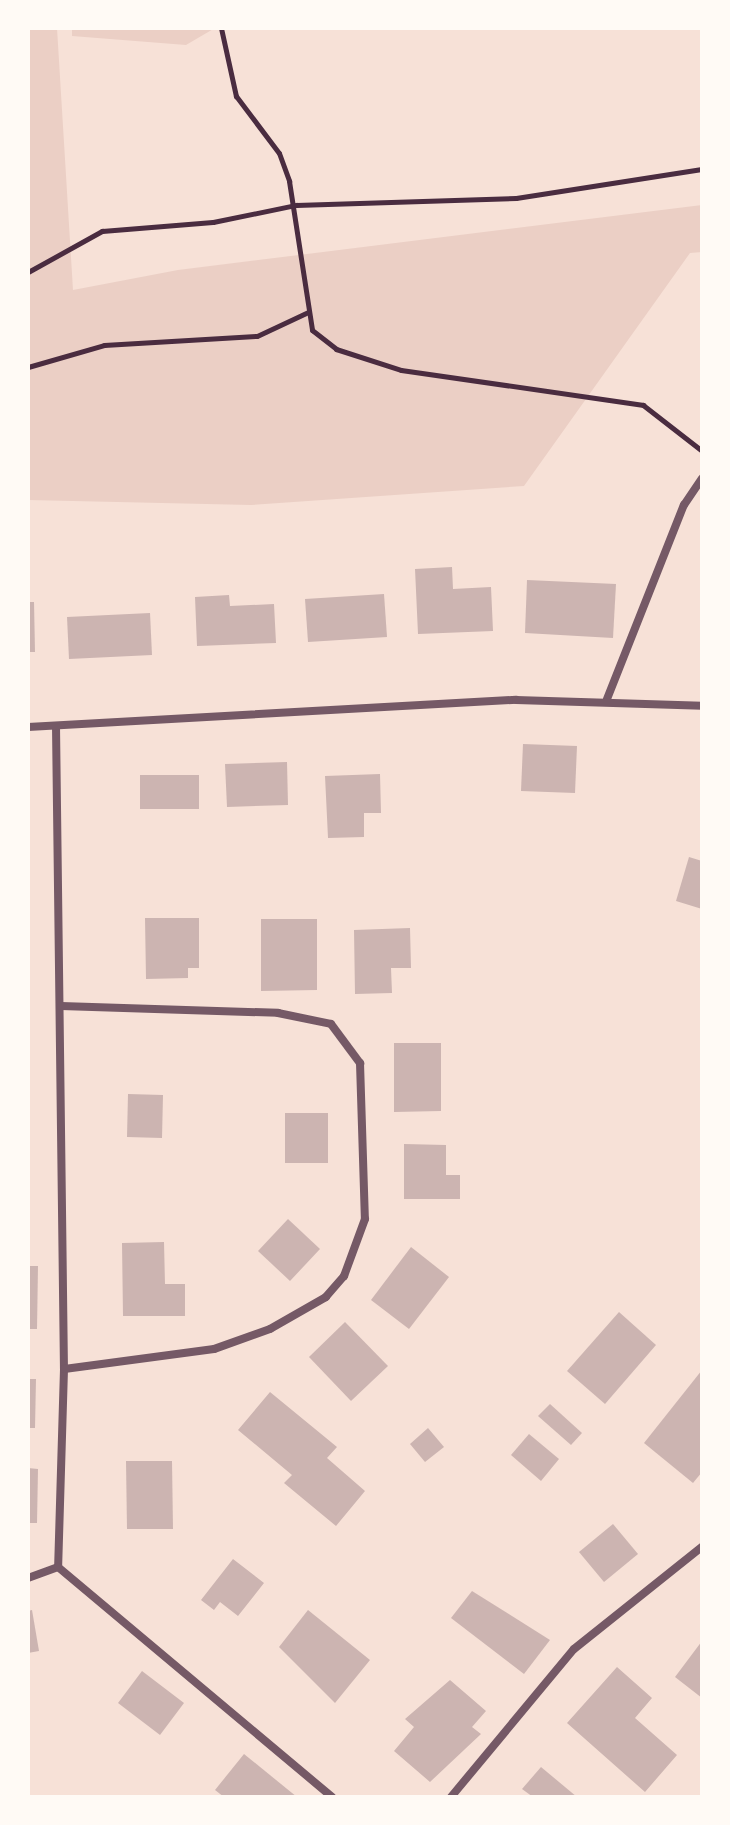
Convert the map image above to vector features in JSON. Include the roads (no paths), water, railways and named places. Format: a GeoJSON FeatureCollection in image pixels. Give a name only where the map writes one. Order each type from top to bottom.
{"type":"FeatureCollection","features":[{"type":"Feature","properties":{"kind":"street"},"geometry":{"type":"LineString","coordinates":[[607,699],[684,505],[702,478]]}},
{"type":"Feature","properties":{"kind":"street"},"geometry":{"type":"LineString","coordinates":[[28,727],[607,699],[702,706]]}},
{"type":"Feature","properties":{"kind":"street"},"geometry":{"type":"LineString","coordinates":[[56,726],[64,1369],[58,1567]]}},
{"type":"Feature","properties":{"kind":"street"},"geometry":{"type":"LineString","coordinates":[[61,1006],[278,1013],[331,1024],[360,1063],[365,1219],[344,1276],[326,1297],[270,1329],[214,1349],[64,1369]]}},
{"type":"Feature","properties":{"kind":"street"},"geometry":{"type":"LineString","coordinates":[[451,1797],[574,1649],[702,1547]]}},
{"type":"Feature","properties":{"kind":"street"},"geometry":{"type":"LineString","coordinates":[[28,1578],[58,1567]]}},
{"type":"Feature","properties":{"kind":"street"},"geometry":{"type":"LineString","coordinates":[[58,1567],[332,1797]]}}]}
